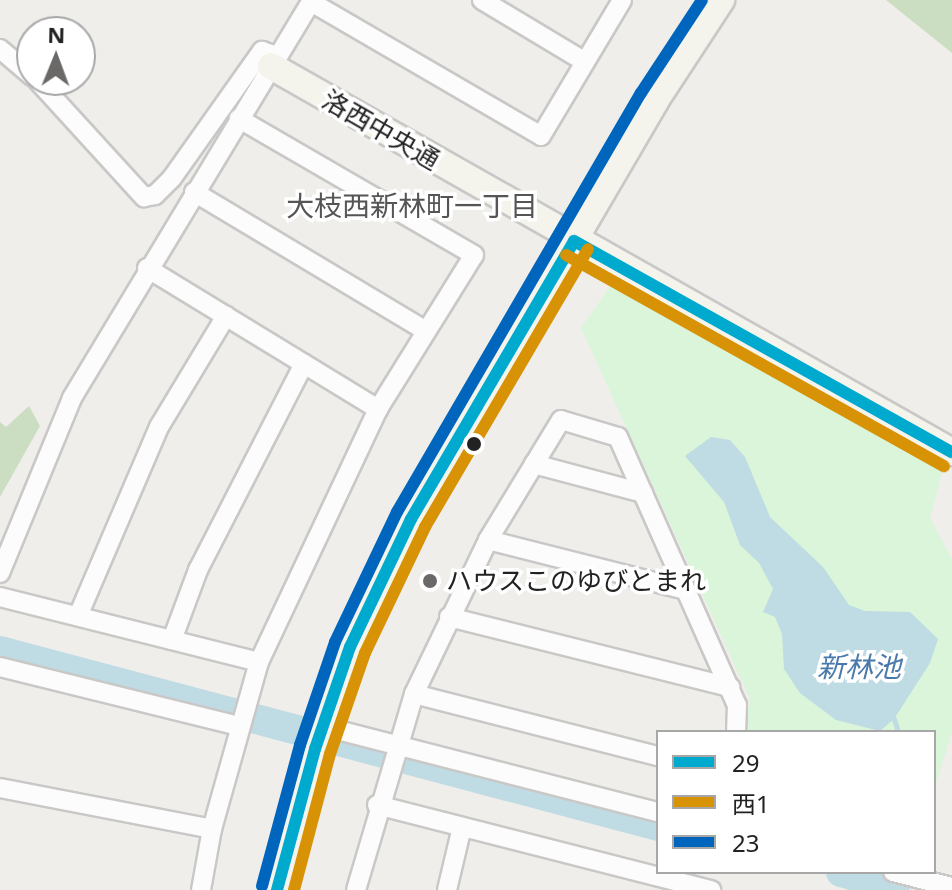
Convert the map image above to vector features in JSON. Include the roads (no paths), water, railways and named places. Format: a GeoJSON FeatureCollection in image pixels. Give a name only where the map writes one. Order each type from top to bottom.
{"type":"FeatureCollection","features":[{"type":"Feature","properties":{"kind":"street"},"geometry":{"type":"LineString","coordinates":[[482,0],[585,62]]}},
{"type":"Feature","properties":{"kind":"street"},"geometry":{"type":"LineString","coordinates":[[0,573],[72,398],[147,268],[311,1],[541,136],[622,0]]}},
{"type":"Feature","properties":{"kind":"street"},"geometry":{"type":"LineString","coordinates":[[277,890],[318,737],[350,647],[411,519],[574,241],[721,0]]}},
{"type":"Feature","properties":{"kind":"street"},"geometry":{"type":"LineString","coordinates":[[0,49],[16,62]]}},
{"type":"Feature","properties":{"kind":"street"},"geometry":{"type":"LineString","coordinates":[[52,96],[144,197],[155,195],[172,178],[262,51],[274,61]]}},
{"type":"Feature","properties":{"kind":"street","name":"洛西中央通"},"geometry":{"type":"LineString","coordinates":[[274,61],[574,241],[952,452]]}},
{"type":"Feature","properties":{"kind":"street"},"geometry":{"type":"LineString","coordinates":[[201,890],[212,829],[259,662],[378,409],[474,255],[239,119]]}},
{"type":"Feature","properties":{"kind":"street"},"geometry":{"type":"LineString","coordinates":[[194,192],[426,331]]}},
{"type":"Feature","properties":{"kind":"street"},"geometry":{"type":"LineString","coordinates":[[147,268],[378,409]]}},
{"type":"Feature","properties":{"kind":"street"},"geometry":{"type":"LineString","coordinates":[[78,616],[159,427],[226,316]]}},
{"type":"Feature","properties":{"kind":"street"},"geometry":{"type":"LineString","coordinates":[[172,640],[198,570],[304,364]]}},
{"type":"Feature","properties":{"kind":"street"},"geometry":{"type":"LineString","coordinates":[[356,890],[377,805],[414,694],[488,540],[561,420],[618,437],[730,687],[737,705],[736,730]]}},
{"type":"Feature","properties":{"kind":"street"},"geometry":{"type":"LineString","coordinates":[[534,464],[643,493]]}},
{"type":"Feature","properties":{"kind":"street"},"geometry":{"type":"LineString","coordinates":[[488,540],[686,590]]}},
{"type":"Feature","properties":{"kind":"street"},"geometry":{"type":"LineString","coordinates":[[0,597],[259,662]]}},
{"type":"Feature","properties":{"kind":"street"},"geometry":{"type":"LineString","coordinates":[[449,617],[730,687]]}},
{"type":"Feature","properties":{"kind":"street"},"geometry":{"type":"LineString","coordinates":[[0,667],[239,726]]}},
{"type":"Feature","properties":{"kind":"street"},"geometry":{"type":"LineString","coordinates":[[414,694],[656,755]]}},
{"type":"Feature","properties":{"kind":"street"},"geometry":{"type":"LineString","coordinates":[[318,737],[396,745],[656,811]]}},
{"type":"Feature","properties":{"kind":"street"},"geometry":{"type":"LineString","coordinates":[[0,788],[212,829]]}},
{"type":"Feature","properties":{"kind":"street"},"geometry":{"type":"LineString","coordinates":[[377,805],[656,874]]}},
{"type":"Feature","properties":{"kind":"street"},"geometry":{"type":"LineString","coordinates":[[447,890],[462,827]]}},
{"type":"Feature","properties":{"kind":"street"},"geometry":{"type":"LineString","coordinates":[[657,874],[699,884]]}},
{"type":"Feature","properties":{"kind":"street"},"geometry":{"type":"LineString","coordinates":[[900,874],[952,887]]}},
{"type":"Feature","properties":{"kind":"water","name":"新林池"},"geometry":{"type":"Polygon","coordinates":[[[711,437],[730,440],[745,457],[770,517],[823,567],[849,605],[865,611],[910,612],[938,639],[930,663],[894,719],[881,730],[836,720],[800,693],[784,669],[782,634],[775,617],[763,612],[773,589],[759,563],[740,545],[724,502],[685,456],[711,437]]]}},
{"type":"Feature","properties":{"kind":"waterway"},"geometry":{"type":"LineString","coordinates":[[0,651],[656,825]]}},
{"type":"Feature","properties":{"kind":"waterway"},"geometry":{"type":"LineString","coordinates":[[894,719],[897,730]]}},
{"type":"Feature","properties":{"kind":"waterway"},"geometry":{"type":"LineString","coordinates":[[848,874],[895,887]]}},
{"type":"Feature","properties":{"kind":"waterway"},"geometry":{"type":"LineString","coordinates":[[894,890],[898,877]]}},
{"type":"Feature","properties":{"kind":"place","name":"ハウスこのゆびとまれ"},"geometry":{"type":"Point","coordinates":[430,581]}},
{"type":"Feature","properties":{"kind":"district","name":"大枝西新林町一丁目"},"geometry":{"type":"Point","coordinates":[412,205]}}]}
